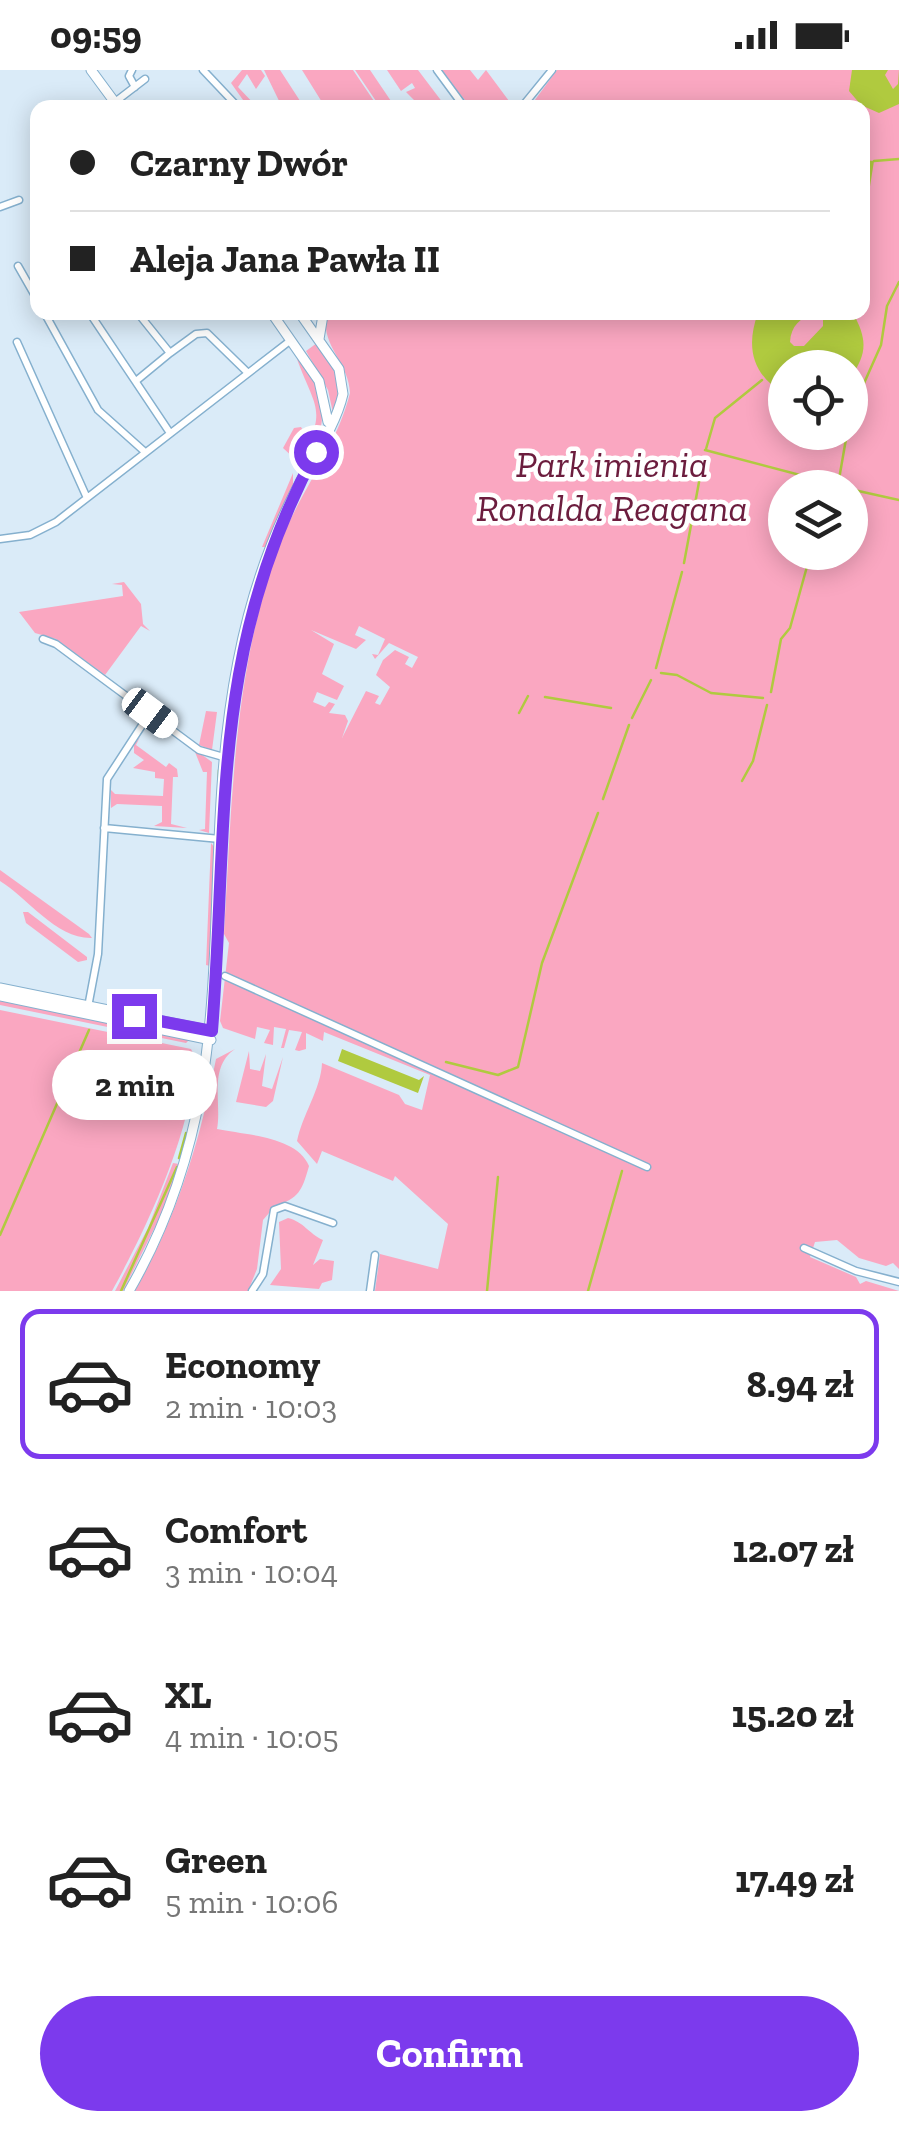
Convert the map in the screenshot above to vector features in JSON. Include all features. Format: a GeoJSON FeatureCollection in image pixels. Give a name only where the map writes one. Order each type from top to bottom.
{"type":"FeatureCollection","features":[{"type":"Feature","properties":{"kind":"main road"},"geometry":{"type":"LineString","coordinates":[[91,70],[113,100]]}},
{"type":"Feature","properties":{"kind":"main road"},"geometry":{"type":"LineString","coordinates":[[277,320],[322,387],[328,425]]}},
{"type":"Feature","properties":{"kind":"main road"},"geometry":{"type":"LineString","coordinates":[[129,1291],[177,1186],[209,1056],[226,758],[235,678],[255,592],[281,522],[341,402],[343,383],[305,320]]}},
{"type":"Feature","properties":{"kind":"main road"},"geometry":{"type":"LineString","coordinates":[[319,339],[323,320]]}},
{"type":"Feature","properties":{"kind":"main road"},"geometry":{"type":"LineString","coordinates":[[292,339],[309,326]]}},
{"type":"Feature","properties":{"kind":"main road"},"geometry":{"type":"LineString","coordinates":[[0,988],[192,1036],[212,1035]]}},
{"type":"Feature","properties":{"kind":"main road"},"geometry":{"type":"LineString","coordinates":[[0,996],[212,1035]]}},
{"type":"Feature","properties":{"kind":"main road"},"geometry":{"type":"LineString","coordinates":[[192,1036],[209,1056]]}},
{"type":"Feature","properties":{"kind":"street"},"geometry":{"type":"LineString","coordinates":[[132,70],[128,76],[135,86]]}},
{"type":"Feature","properties":{"kind":"street"},"geometry":{"type":"LineString","coordinates":[[203,70],[233,100]]}},
{"type":"Feature","properties":{"kind":"street"},"geometry":{"type":"LineString","coordinates":[[438,70],[459,100]]}},
{"type":"Feature","properties":{"kind":"street"},"geometry":{"type":"LineString","coordinates":[[528,100],[552,70]]}},
{"type":"Feature","properties":{"kind":"street"},"geometry":{"type":"LineString","coordinates":[[122,100],[145,79]]}},
{"type":"Feature","properties":{"kind":"street"},"geometry":{"type":"LineString","coordinates":[[0,207],[19,200]]}},
{"type":"Feature","properties":{"kind":"street"},"geometry":{"type":"LineString","coordinates":[[18,266],[30,288]]}},
{"type":"Feature","properties":{"kind":"street"},"geometry":{"type":"LineString","coordinates":[[48,320],[98,410],[145,452]]}},
{"type":"Feature","properties":{"kind":"street"},"geometry":{"type":"LineString","coordinates":[[94,320],[170,433]]}},
{"type":"Feature","properties":{"kind":"street"},"geometry":{"type":"LineString","coordinates":[[144,320],[170,353]]}},
{"type":"Feature","properties":{"kind":"street"},"geometry":{"type":"LineString","coordinates":[[309,326],[316,320]]}},
{"type":"Feature","properties":{"kind":"street"},"geometry":{"type":"LineString","coordinates":[[136,382],[192,336],[207,333],[248,372]]}},
{"type":"Feature","properties":{"kind":"street"},"geometry":{"type":"LineString","coordinates":[[0,538],[37,533],[68,514],[292,339]]}},
{"type":"Feature","properties":{"kind":"street"},"geometry":{"type":"LineString","coordinates":[[18,342],[87,498]]}},
{"type":"Feature","properties":{"kind":"street"},"geometry":{"type":"LineString","coordinates":[[43,638],[200,750],[226,758]]}},
{"type":"Feature","properties":{"kind":"street"},"geometry":{"type":"LineString","coordinates":[[86,1010],[98,954],[109,773],[150,713]]}},
{"type":"Feature","properties":{"kind":"street"},"geometry":{"type":"LineString","coordinates":[[104,828],[222,839]]}},
{"type":"Feature","properties":{"kind":"street"},"geometry":{"type":"LineString","coordinates":[[225,976],[647,1167]]}},
{"type":"Feature","properties":{"kind":"street"},"geometry":{"type":"LineString","coordinates":[[252,1291],[262,1277],[270,1217],[277,1208],[290,1208],[334,1223]]}},
{"type":"Feature","properties":{"kind":"street"},"geometry":{"type":"LineString","coordinates":[[804,1248],[856,1271],[899,1282]]}},
{"type":"Feature","properties":{"kind":"street"},"geometry":{"type":"LineString","coordinates":[[370,1291],[375,1254]]}},
{"type":"Feature","properties":{"kind":"green space"},"geometry":{"type":"Polygon","coordinates":[[[242,70],[261,70],[265,76],[256,89],[247,74],[238,87],[250,100],[243,100],[231,83],[242,70]]]}},
{"type":"Feature","properties":{"kind":"green space"},"geometry":{"type":"Polygon","coordinates":[[[264,70],[280,70],[299,100],[279,100],[264,70]]]}},
{"type":"Feature","properties":{"kind":"green space"},"geometry":{"type":"Polygon","coordinates":[[[302,70],[353,70],[373,100],[321,100],[302,70]]]}},
{"type":"Feature","properties":{"kind":"green space"},"geometry":{"type":"Polygon","coordinates":[[[355,70],[370,70],[390,100],[375,100],[355,70]]]}},
{"type":"Feature","properties":{"kind":"green space"},"geometry":{"type":"Polygon","coordinates":[[[387,70],[418,70],[441,100],[414,100],[406,92],[415,88],[412,83],[401,91],[387,70]]]}},
{"type":"Feature","properties":{"kind":"green space"},"geometry":{"type":"Polygon","coordinates":[[[440,70],[470,70],[478,80],[486,70],[508,100],[465,100],[440,70]]]}},
{"type":"Feature","properties":{"kind":"green space","name":"Park imienia Ronalda Reagana"},"geometry":{"type":"Polygon","coordinates":[[[557,70],[899,70],[899,1269],[893,1263],[886,1266],[859,1258],[837,1240],[815,1242],[810,1257],[856,1277],[860,1284],[866,1281],[899,1291],[375,1291],[380,1254],[438,1269],[448,1224],[395,1176],[393,1181],[322,1151],[317,1164],[297,1141],[299,1131],[322,1063],[399,1095],[405,1104],[422,1110],[430,1075],[324,1032],[323,1041],[306,1033],[306,1049],[299,1051],[295,1050],[302,1032],[289,1030],[281,1048],[286,1029],[274,1027],[273,1045],[264,1043],[270,1030],[257,1027],[255,1039],[223,1028],[220,1021],[229,943],[224,934],[237,737],[252,641],[279,546],[336,432],[350,393],[328,339],[326,320],[870,320],[870,100],[535,100],[557,70]],[[359,626],[355,635],[366,640],[356,649],[311,630],[334,644],[322,674],[344,686],[337,700],[317,692],[313,702],[325,707],[329,702],[335,704],[329,713],[345,715],[348,721],[342,738],[366,691],[379,696],[375,703],[380,705],[390,687],[376,675],[383,660],[395,650],[409,657],[405,664],[412,668],[418,657],[389,643],[375,659],[372,654],[378,655],[385,639],[359,626]]]}},
{"type":"Feature","properties":{"kind":"green space"},"geometry":{"type":"Polygon","coordinates":[[[317,343],[338,384],[333,413],[328,390],[306,351],[317,343]]]}},
{"type":"Feature","properties":{"kind":"green space"},"geometry":{"type":"Polygon","coordinates":[[[297,359],[315,382],[322,410],[318,439],[302,464],[298,463],[313,431],[316,409],[297,359]]]}},
{"type":"Feature","properties":{"kind":"green space"},"geometry":{"type":"Polygon","coordinates":[[[301,427],[308,439],[296,460],[283,448],[294,428],[301,427]]]}},
{"type":"Feature","properties":{"kind":"green space"},"geometry":{"type":"Polygon","coordinates":[[[293,473],[293,485],[267,547],[262,547],[293,473]]]}},
{"type":"Feature","properties":{"kind":"green space"},"geometry":{"type":"Polygon","coordinates":[[[124,582],[141,604],[143,624],[150,631],[141,626],[105,675],[56,639],[35,633],[19,612],[123,596],[122,585],[112,584],[124,582]]]}},
{"type":"Feature","properties":{"kind":"green space"},"geometry":{"type":"Polygon","coordinates":[[[206,711],[217,712],[212,750],[199,745],[206,711]]]}},
{"type":"Feature","properties":{"kind":"green space"},"geometry":{"type":"Polygon","coordinates":[[[152,719],[212,762],[209,833],[199,830],[205,829],[207,772],[203,772],[195,752],[155,722],[148,723],[152,719]]]}},
{"type":"Feature","properties":{"kind":"green space"},"geometry":{"type":"Polygon","coordinates":[[[140,737],[136,745],[166,767],[169,763],[177,769],[178,777],[173,777],[171,824],[187,828],[154,826],[162,822],[162,806],[117,804],[111,808],[111,790],[115,794],[163,796],[164,779],[155,778],[155,772],[133,768],[144,760],[134,753],[134,745],[140,737]]]}},
{"type":"Feature","properties":{"kind":"green space"},"geometry":{"type":"Polygon","coordinates":[[[211,843],[215,848],[210,966],[206,965],[211,843]]]}},
{"type":"Feature","properties":{"kind":"green space"},"geometry":{"type":"Polygon","coordinates":[[[0,870],[92,938],[79,937],[54,925],[0,881],[0,870]]]}},
{"type":"Feature","properties":{"kind":"green space"},"geometry":{"type":"Polygon","coordinates":[[[23,912],[87,960],[78,962],[26,923],[23,912]]]}},
{"type":"Feature","properties":{"kind":"green space"},"geometry":{"type":"Polygon","coordinates":[[[0,1001],[189,1040],[186,1043],[0,1005],[0,1001]]]}},
{"type":"Feature","properties":{"kind":"green space"},"geometry":{"type":"Polygon","coordinates":[[[0,1010],[191,1049],[193,1053],[187,1110],[167,1175],[112,1291],[0,1291],[0,1010]]]}},
{"type":"Feature","properties":{"kind":"green space"},"geometry":{"type":"Polygon","coordinates":[[[235,1049],[219,1076],[217,1129],[269,1138],[294,1148],[309,1166],[304,1182],[294,1196],[275,1206],[263,1220],[257,1269],[248,1291],[135,1291],[185,1178],[216,1059],[235,1049]]]}},
{"type":"Feature","properties":{"kind":"green space"},"geometry":{"type":"Polygon","coordinates":[[[249,1051],[250,1069],[260,1071],[266,1054],[262,1086],[272,1089],[283,1057],[273,1101],[266,1107],[236,1102],[249,1051]]]}},
{"type":"Feature","properties":{"kind":"green space"},"geometry":{"type":"Polygon","coordinates":[[[173,1163],[179,1164],[163,1211],[123,1291],[115,1291],[148,1228],[173,1163]]]}},
{"type":"Feature","properties":{"kind":"green space"},"geometry":{"type":"Polygon","coordinates":[[[288,1218],[323,1240],[313,1265],[320,1259],[334,1261],[332,1280],[322,1283],[319,1289],[270,1285],[281,1269],[279,1222],[288,1218]]]}},
{"type":"Feature","properties":{"kind":"shaded area"},"geometry":{"type":"Polygon","coordinates":[[[852,70],[888,70],[885,75],[893,89],[898,84],[899,70],[899,104],[879,113],[870,109],[870,100],[857,100],[849,91],[852,70]]]}},
{"type":"Feature","properties":{"kind":"shaded area"},"geometry":{"type":"Polygon","coordinates":[[[756,320],[801,320],[792,331],[790,342],[804,346],[823,326],[823,320],[856,320],[864,346],[863,350],[768,350],[768,382],[752,349],[756,320]]]}},
{"type":"Feature","properties":{"kind":"shaded area"},"geometry":{"type":"Polygon","coordinates":[[[342,1049],[419,1080],[424,1076],[418,1093],[338,1061],[342,1049]]]}},
{"type":"Feature","properties":{"kind":"waterway"},"geometry":{"type":"LineString","coordinates":[[874,161],[899,159]]}},
{"type":"Feature","properties":{"kind":"waterway"},"geometry":{"type":"LineString","coordinates":[[705,450],[838,485],[846,439],[858,422],[861,390],[881,345],[887,306],[899,282]]}},
{"type":"Feature","properties":{"kind":"waterway"},"geometry":{"type":"LineString","coordinates":[[706,449],[715,418],[762,380]]}},
{"type":"Feature","properties":{"kind":"waterway"},"geometry":{"type":"LineString","coordinates":[[684,563],[702,466]]}},
{"type":"Feature","properties":{"kind":"waterway"},"geometry":{"type":"LineString","coordinates":[[868,493],[899,500]]}},
{"type":"Feature","properties":{"kind":"waterway"},"geometry":{"type":"LineString","coordinates":[[771,692],[781,639],[790,628],[806,570]]}},
{"type":"Feature","properties":{"kind":"waterway"},"geometry":{"type":"LineString","coordinates":[[656,668],[682,572]]}},
{"type":"Feature","properties":{"kind":"waterway"},"geometry":{"type":"LineString","coordinates":[[661,673],[677,675],[711,693],[763,698]]}},
{"type":"Feature","properties":{"kind":"waterway"},"geometry":{"type":"LineString","coordinates":[[632,718],[651,680]]}},
{"type":"Feature","properties":{"kind":"waterway"},"geometry":{"type":"LineString","coordinates":[[519,713],[528,696]]}},
{"type":"Feature","properties":{"kind":"waterway"},"geometry":{"type":"LineString","coordinates":[[545,697],[611,708]]}},
{"type":"Feature","properties":{"kind":"waterway"},"geometry":{"type":"LineString","coordinates":[[742,781],[753,761],[767,705]]}},
{"type":"Feature","properties":{"kind":"waterway"},"geometry":{"type":"LineString","coordinates":[[603,799],[629,725]]}},
{"type":"Feature","properties":{"kind":"waterway"},"geometry":{"type":"LineString","coordinates":[[218,794],[219,770]]}},
{"type":"Feature","properties":{"kind":"waterway"},"geometry":{"type":"LineString","coordinates":[[446,1062],[498,1075],[518,1067],[542,963],[598,813]]}},
{"type":"Feature","properties":{"kind":"waterway"},"geometry":{"type":"LineString","coordinates":[[0,1235],[89,1030]]}},
{"type":"Feature","properties":{"kind":"waterway"},"geometry":{"type":"LineString","coordinates":[[179,1158],[186,1133]]}},
{"type":"Feature","properties":{"kind":"waterway"},"geometry":{"type":"LineString","coordinates":[[121,1291],[177,1167]]}},
{"type":"Feature","properties":{"kind":"waterway"},"geometry":{"type":"LineString","coordinates":[[588,1291],[622,1171]]}},
{"type":"Feature","properties":{"kind":"waterway"},"geometry":{"type":"LineString","coordinates":[[487,1291],[498,1177]]}},
{"type":"Feature","properties":{"kind":"route"},"geometry":{"type":"LineString","coordinates":[[134,1016],[212,1031],[223,808],[235,678],[266,558],[316,452]]}}]}
